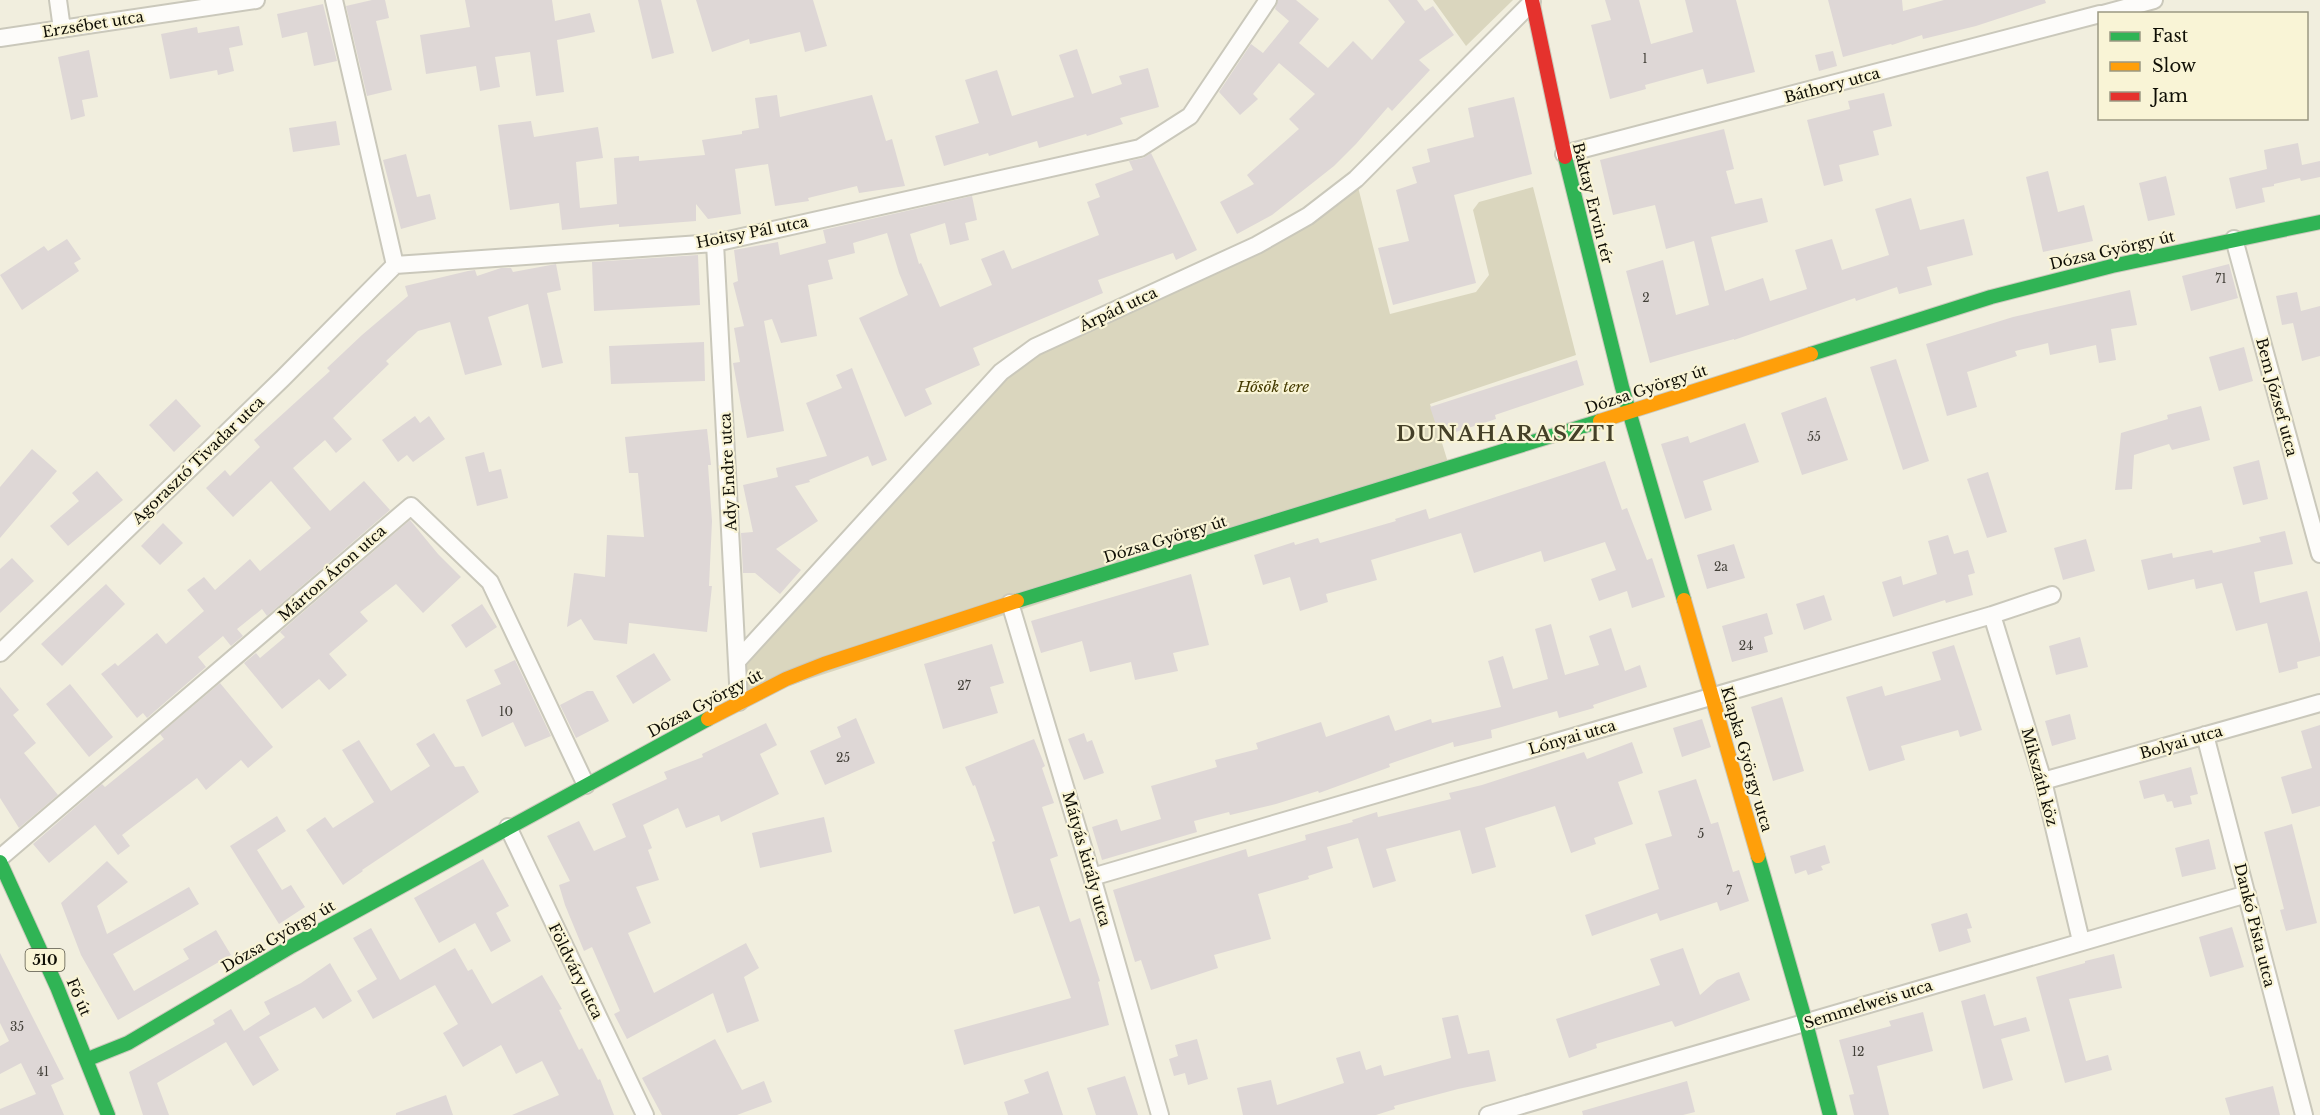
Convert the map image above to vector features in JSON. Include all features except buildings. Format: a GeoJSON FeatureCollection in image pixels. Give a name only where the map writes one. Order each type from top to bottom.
{"type":"FeatureCollection","features":[{"type":"Feature","properties":{"kind":"main road","name":"Baktay Ervin tér"},"geometry":{"type":"LineString","coordinates":[[1532,1],[1564,154],[1630,412]]}},
{"type":"Feature","properties":{"kind":"main road","name":"Dózsa György út"},"geometry":{"type":"LineString","coordinates":[[88,1059],[128,1043],[292,946],[740,702],[786,679],[824,664],[1010,603],[1450,469],[1991,297],[2112,266],[2320,222]]}},
{"type":"Feature","properties":{"kind":"main road","name":"Klapka György utca"},"geometry":{"type":"LineString","coordinates":[[1630,412],[1806,1023],[1830,1115]]}},
{"type":"Feature","properties":{"kind":"main road","name":"Fő út"},"geometry":{"type":"LineString","coordinates":[[0,860],[88,1059],[108,1115]]}},
{"type":"Feature","properties":{"kind":"street"},"geometry":{"type":"LineString","coordinates":[[58,0],[62,29]]}},
{"type":"Feature","properties":{"kind":"street","name":"Erzsébet utca"},"geometry":{"type":"LineString","coordinates":[[0,38],[256,0]]}},
{"type":"Feature","properties":{"kind":"street"},"geometry":{"type":"LineString","coordinates":[[334,0],[395,266]]}},
{"type":"Feature","properties":{"kind":"street","name":"Hoitsy Pál utca"},"geometry":{"type":"LineString","coordinates":[[395,266],[716,243],[1140,148],[1190,116],[1268,0]]}},
{"type":"Feature","properties":{"kind":"street","name":"Báthory utca"},"geometry":{"type":"LineString","coordinates":[[2109,12],[2154,0]]}},
{"type":"Feature","properties":{"kind":"street","name":"Árpád utca"},"geometry":{"type":"LineString","coordinates":[[739,659],[1001,372],[1035,347],[1257,245],[1308,216],[1356,179],[1532,1]]}},
{"type":"Feature","properties":{"kind":"street","name":"Báthory utca"},"geometry":{"type":"LineString","coordinates":[[1564,154],[2098,15]]}},
{"type":"Feature","properties":{"kind":"street","name":"Bem József utca"},"geometry":{"type":"LineString","coordinates":[[2234,239],[2320,554]]}},
{"type":"Feature","properties":{"kind":"street","name":"Ady Endre utca"},"geometry":{"type":"LineString","coordinates":[[716,243],[740,702]]}},
{"type":"Feature","properties":{"kind":"street","name":"Agorasztó Tivadar utca"},"geometry":{"type":"LineString","coordinates":[[0,653],[395,266]]}},
{"type":"Feature","properties":{"kind":"street","name":"Márton Áron utca"},"geometry":{"type":"LineString","coordinates":[[0,860],[411,506],[490,582],[586,785]]}},
{"type":"Feature","properties":{"kind":"street","name":"Lónyai utca"},"geometry":{"type":"LineString","coordinates":[[1092,877],[1992,615],[2052,595]]}},
{"type":"Feature","properties":{"kind":"street","name":"Mátyás király utca"},"geometry":{"type":"LineString","coordinates":[[1010,603],[1160,1115]]}},
{"type":"Feature","properties":{"kind":"street","name":"Mikszáth köz"},"geometry":{"type":"LineString","coordinates":[[1992,615],[2043,781],[2081,941]]}},
{"type":"Feature","properties":{"kind":"street","name":"Bolyai utca"},"geometry":{"type":"LineString","coordinates":[[2043,781],[2320,703]]}},
{"type":"Feature","properties":{"kind":"street","name":"Dankó Pista utca"},"geometry":{"type":"LineString","coordinates":[[2205,735],[2304,1115]]}},
{"type":"Feature","properties":{"kind":"street","name":"Földváry utca"},"geometry":{"type":"LineString","coordinates":[[508,827],[645,1115]]}},
{"type":"Feature","properties":{"kind":"street","name":"Semmelweis utca"},"geometry":{"type":"LineString","coordinates":[[1488,1115],[2247,894]]}},
{"type":"Feature","properties":{"kind":"green space"},"geometry":{"type":"Polygon","coordinates":[[[1433,0],[1513,0],[1466,46],[1433,0]]]}},
{"type":"Feature","properties":{"kind":"green space","name":"Hősök tere"},"geometry":{"type":"Polygon","coordinates":[[[1356,179],[1390,314],[1476,292],[1489,275],[1473,210],[1479,202],[1533,187],[1576,355],[1430,404],[1450,469],[739,702],[739,670],[1001,372],[1257,245],[1356,179]]]}},
{"type":"Feature","properties":{"kind":"traffic: fast"},"geometry":{"type":"LineString","coordinates":[[1565,157],[1622,387],[1684,600]]}},
{"type":"Feature","properties":{"kind":"traffic: fast"},"geometry":{"type":"LineString","coordinates":[[1811,354],[1991,297],[2112,266],[2320,222]]}},
{"type":"Feature","properties":{"kind":"traffic: fast"},"geometry":{"type":"LineString","coordinates":[[1017,601],[1600,421]]}},
{"type":"Feature","properties":{"kind":"traffic: fast"},"geometry":{"type":"LineString","coordinates":[[88,1059],[128,1043],[292,946],[708,719]]}},
{"type":"Feature","properties":{"kind":"traffic: fast"},"geometry":{"type":"LineString","coordinates":[[1758,856],[1830,1115]]}},
{"type":"Feature","properties":{"kind":"traffic: fast"},"geometry":{"type":"LineString","coordinates":[[0,862],[57,987],[108,1115]]}},
{"type":"Feature","properties":{"kind":"traffic: slow"},"geometry":{"type":"LineString","coordinates":[[1600,421],[1811,354]]}},
{"type":"Feature","properties":{"kind":"traffic: slow"},"geometry":{"type":"LineString","coordinates":[[1684,600],[1758,856]]}},
{"type":"Feature","properties":{"kind":"traffic: slow"},"geometry":{"type":"LineString","coordinates":[[708,719],[786,679],[824,664],[1017,601]]}},
{"type":"Feature","properties":{"kind":"traffic: jam"},"geometry":{"type":"LineString","coordinates":[[1532,0],[1565,157]]}},
{"type":"Feature","properties":{"kind":"district","name":"DUNAHARASZTI"},"geometry":{"type":"Point","coordinates":[1506,434]}}]}
